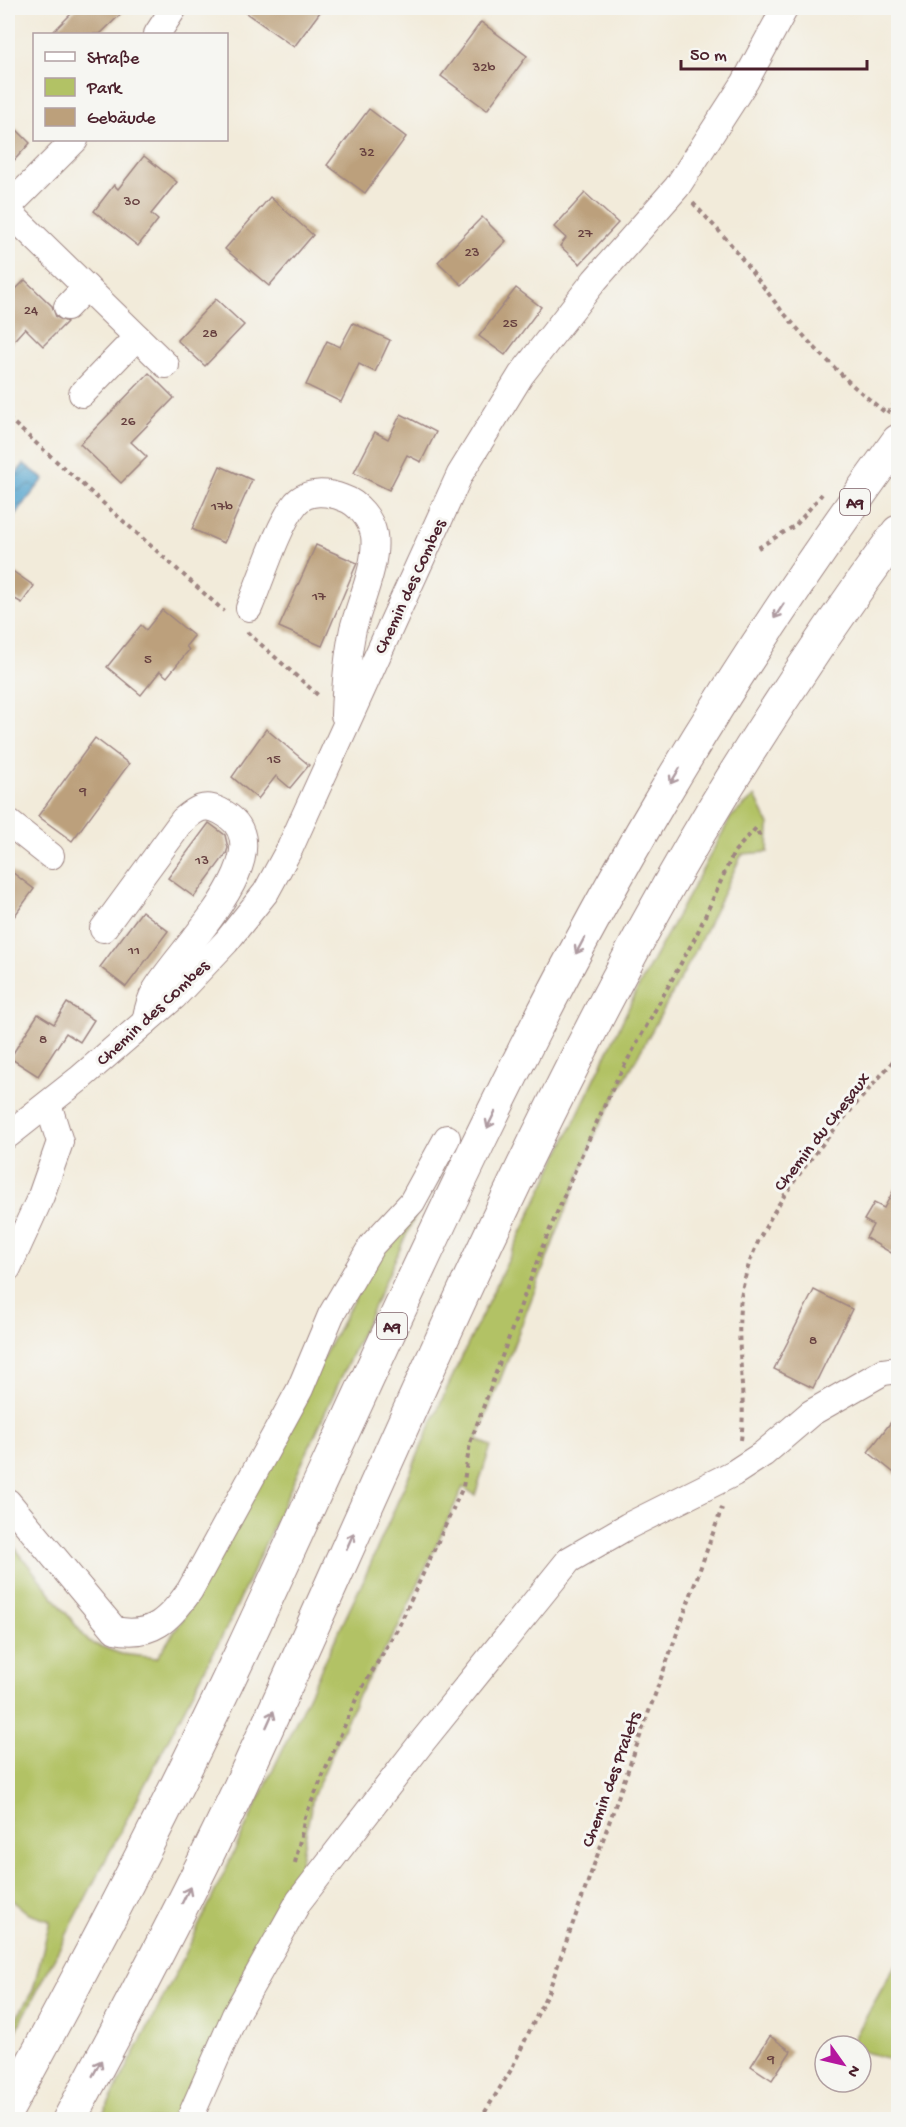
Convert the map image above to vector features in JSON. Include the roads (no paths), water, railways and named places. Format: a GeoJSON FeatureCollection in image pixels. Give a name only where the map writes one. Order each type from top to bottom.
{"type":"FeatureCollection","features":[{"type":"Feature","properties":{"kind":"highway","name":"A9"},"geometry":{"type":"LineString","coordinates":[[8,2108],[117,1905],[176,1787],[403,1304],[542,1018],[655,808],[811,562],[888,426]]}},
{"type":"Feature","properties":{"kind":"highway"},"geometry":{"type":"LineString","coordinates":[[69,2120],[123,2019],[236,1794],[411,1406],[585,1042],[696,838],[750,747],[853,594],[898,532]]}},
{"type":"Feature","properties":{"kind":"street"},"geometry":{"type":"LineString","coordinates":[[158,33],[174,8]]}},
{"type":"Feature","properties":{"kind":"street","name":"Chemin des Combes"},"geometry":{"type":"LineString","coordinates":[[8,1135],[174,997],[226,942],[266,892],[290,848],[460,474],[520,375],[595,280],[677,187],[745,82],[785,8]]}},
{"type":"Feature","properties":{"kind":"street"},"geometry":{"type":"LineString","coordinates":[[74,141],[8,209],[166,365]]}},
{"type":"Feature","properties":{"kind":"street"},"geometry":{"type":"LineString","coordinates":[[67,307],[86,287]]}},
{"type":"Feature","properties":{"kind":"street"},"geometry":{"type":"LineString","coordinates":[[82,394],[137,337]]}},
{"type":"Feature","properties":{"kind":"street"},"geometry":{"type":"LineString","coordinates":[[241,618],[285,521],[297,502],[314,493],[333,494],[351,500],[365,514],[374,535],[370,567],[345,669],[344,728]]}},
{"type":"Feature","properties":{"kind":"street"},"geometry":{"type":"LineString","coordinates":[[103,929],[183,820],[198,807],[211,807],[223,813],[240,829],[244,840],[244,854],[238,872],[201,931],[155,990],[145,1022]]}},
{"type":"Feature","properties":{"kind":"street"},"geometry":{"type":"LineString","coordinates":[[8,822],[51,856]]}},
{"type":"Feature","properties":{"kind":"street"},"geometry":{"type":"LineString","coordinates":[[8,1268],[42,1196],[60,1142],[48,1104]]}},
{"type":"Feature","properties":{"kind":"street"},"geometry":{"type":"LineString","coordinates":[[8,1502],[115,1630],[132,1634],[149,1630],[174,1613],[190,1590],[300,1389],[337,1305],[372,1245],[412,1202],[447,1138]]}},
{"type":"Feature","properties":{"kind":"street"},"geometry":{"type":"LineString","coordinates":[[189,2120],[235,2015],[299,1901],[422,1742],[569,1560],[628,1526],[734,1473],[763,1454],[812,1413],[884,1372],[898,1370]]}},
{"type":"Feature","properties":{"kind":"water"},"geometry":{"type":"Polygon","coordinates":[[[24,464],[44,479],[13,517],[8,512],[8,484],[24,464]]]}}]}
